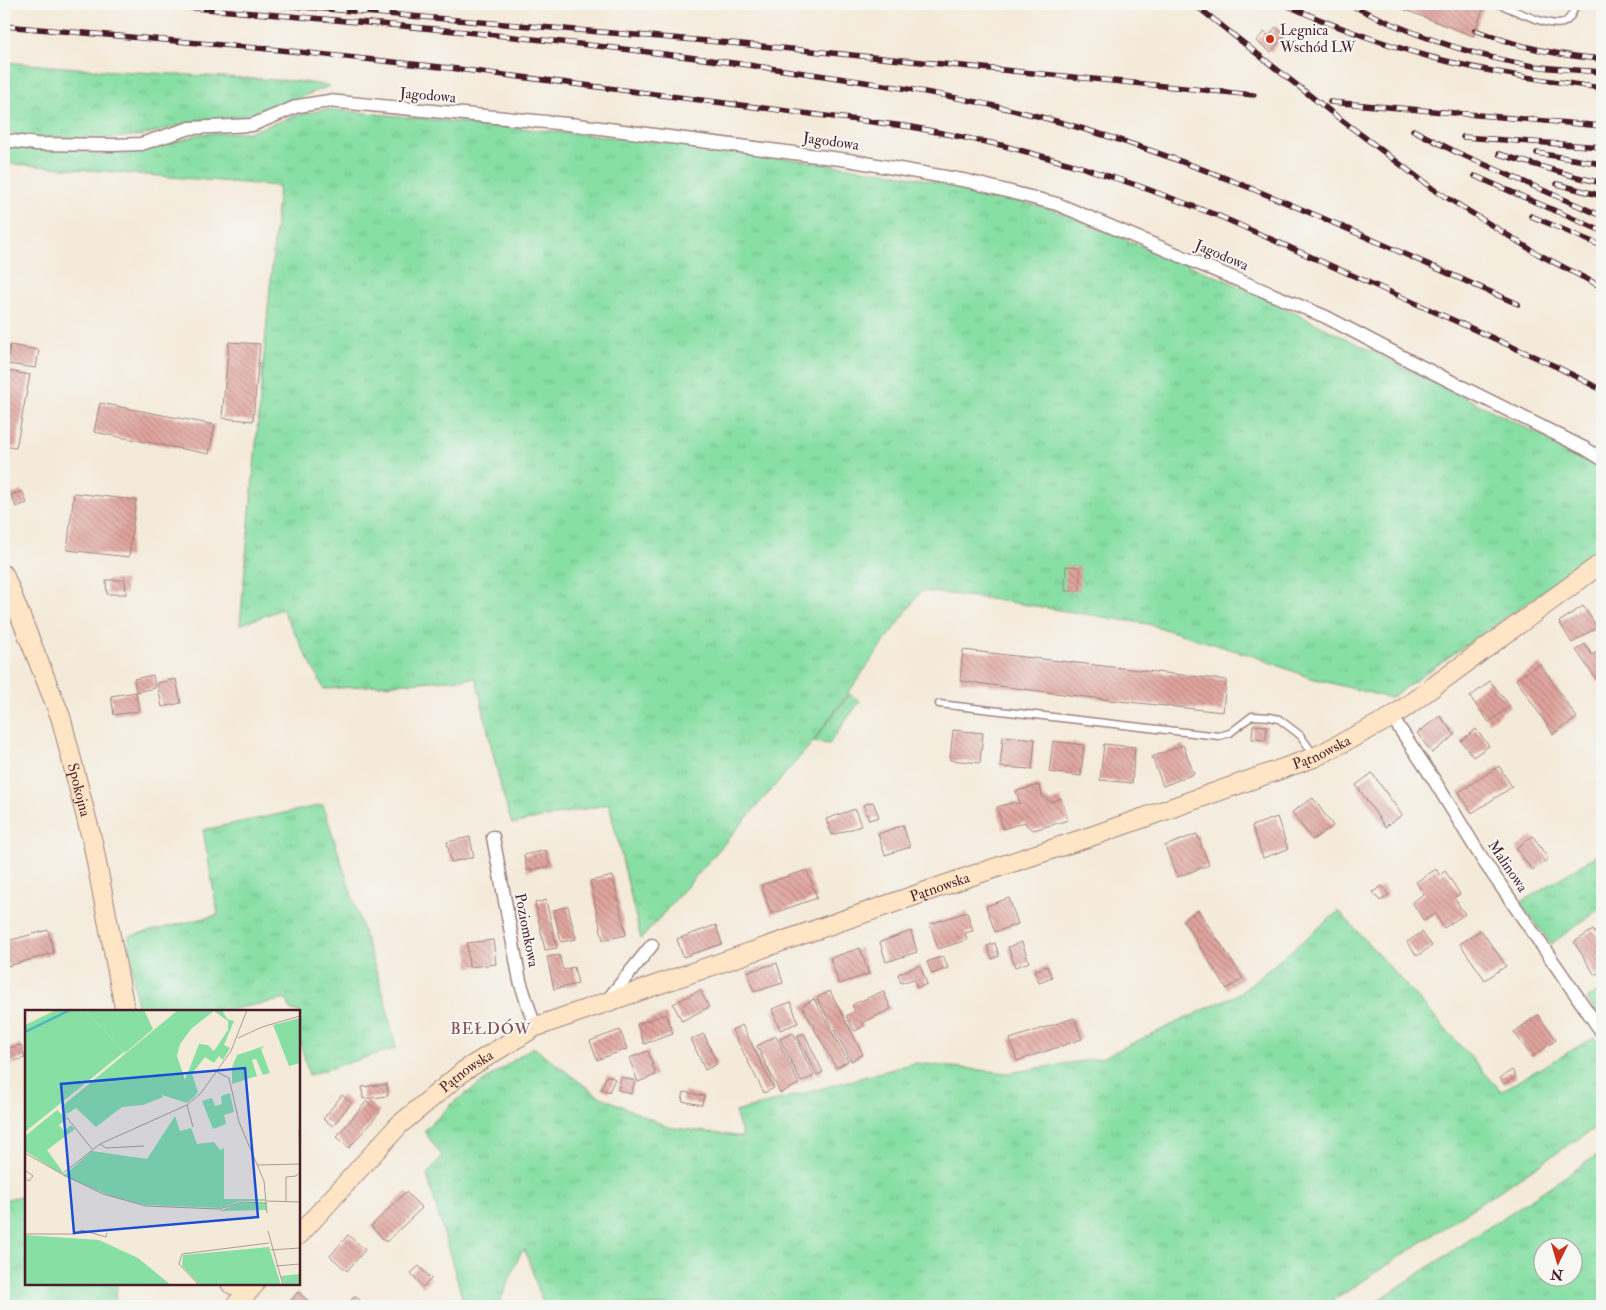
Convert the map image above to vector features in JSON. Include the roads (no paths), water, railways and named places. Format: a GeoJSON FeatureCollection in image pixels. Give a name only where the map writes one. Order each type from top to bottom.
{"type":"FeatureCollection","features":[{"type":"Feature","properties":{"kind":"street","name":"Jagodowa"},"geometry":{"type":"LineString","coordinates":[[4,140],[36,144],[141,144],[190,128],[252,125],[298,106],[329,101],[577,125],[763,148],[848,160],[968,181],[1057,204],[1326,316],[1412,362],[1586,449],[1602,459]]}},
{"type":"Feature","properties":{"kind":"street","name":"Pątnowska"},"geometry":{"type":"LineString","coordinates":[[300,1234],[399,1125],[465,1070],[535,1027],[962,879],[1095,835],[1315,757],[1392,717],[1602,563]]}},
{"type":"Feature","properties":{"kind":"street","name":"Spokojna"},"geometry":{"type":"LineString","coordinates":[[4,575],[61,718],[93,844],[125,1010]]}},
{"type":"Feature","properties":{"kind":"street","name":"Malinowa"},"geometry":{"type":"LineString","coordinates":[[1392,717],[1434,780],[1483,860],[1601,1031]]}},
{"type":"Feature","properties":{"kind":"street","name":"Poziomkowa"},"geometry":{"type":"LineString","coordinates":[[493,837],[520,981],[535,1027]]}},
{"type":"Feature","properties":{"kind":"street"},"geometry":{"type":"LineString","coordinates":[[606,1002],[652,945]]}},
{"type":"Feature","properties":{"kind":"street"},"geometry":{"type":"LineString","coordinates":[[236,1306],[252,1286]]}},
{"type":"Feature","properties":{"kind":"lane"},"geometry":{"type":"LineString","coordinates":[[1498,4],[1547,23],[1562,23],[1569,18],[1577,4]]}},
{"type":"Feature","properties":{"kind":"lane"},"geometry":{"type":"LineString","coordinates":[[940,704],[1219,736],[1230,733],[1252,716],[1270,717],[1279,720],[1300,735],[1315,757]]}},
{"type":"Feature","properties":{"kind":"railway"},"geometry":{"type":"LineString","coordinates":[[148,4],[448,30],[598,46],[827,76],[985,104],[1063,123],[1121,141],[1236,182],[1518,304]]}},
{"type":"Feature","properties":{"kind":"railway"},"geometry":{"type":"LineString","coordinates":[[268,4],[731,43],[1254,95]]}},
{"type":"Feature","properties":{"kind":"railway"},"geometry":{"type":"LineString","coordinates":[[1194,4],[1331,112],[1433,189],[1538,254],[1602,287]]}},
{"type":"Feature","properties":{"kind":"railway"},"geometry":{"type":"LineString","coordinates":[[1284,4],[1354,33],[1448,62],[1536,79],[1602,88]]}},
{"type":"Feature","properties":{"kind":"railway"},"geometry":{"type":"LineString","coordinates":[[1349,4],[1412,32],[1478,54],[1532,66],[1602,72]]}},
{"type":"Feature","properties":{"kind":"railway"},"geometry":{"type":"LineString","coordinates":[[4,26],[280,50],[450,68],[912,127],[1001,145],[1081,167],[1139,186],[1219,216],[1557,367],[1602,390]]}},
{"type":"Feature","properties":{"kind":"railway"},"geometry":{"type":"LineString","coordinates":[[1475,30],[1537,49],[1602,59]]}},
{"type":"Feature","properties":{"kind":"railway"},"geometry":{"type":"LineString","coordinates":[[1330,102],[1602,126]]}},
{"type":"Feature","properties":{"kind":"railway"},"geometry":{"type":"LineString","coordinates":[[1413,130],[1456,152],[1602,216]]}},
{"type":"Feature","properties":{"kind":"railway"},"geometry":{"type":"LineString","coordinates":[[1463,137],[1602,147]]}},
{"type":"Feature","properties":{"kind":"railway"},"geometry":{"type":"LineString","coordinates":[[1537,153],[1602,164]]}},
{"type":"Feature","properties":{"kind":"railway"},"geometry":{"type":"LineString","coordinates":[[1499,154],[1602,183]]}},
{"type":"Feature","properties":{"kind":"railway"},"geometry":{"type":"LineString","coordinates":[[1475,176],[1602,231]]}},
{"type":"Feature","properties":{"kind":"railway"},"geometry":{"type":"LineString","coordinates":[[1557,184],[1602,196]]}},
{"type":"Feature","properties":{"kind":"railway"},"geometry":{"type":"LineString","coordinates":[[1531,216],[1602,246]]}},
{"type":"Feature","properties":{"kind":"place","name":"Legnica Wschód LW"},"geometry":{"type":"Point","coordinates":[1270,39]}},
{"type":"Feature","properties":{"kind":"district","name":"BEŁDÓW"},"geometry":{"type":"Point","coordinates":[491,1028]}}]}
